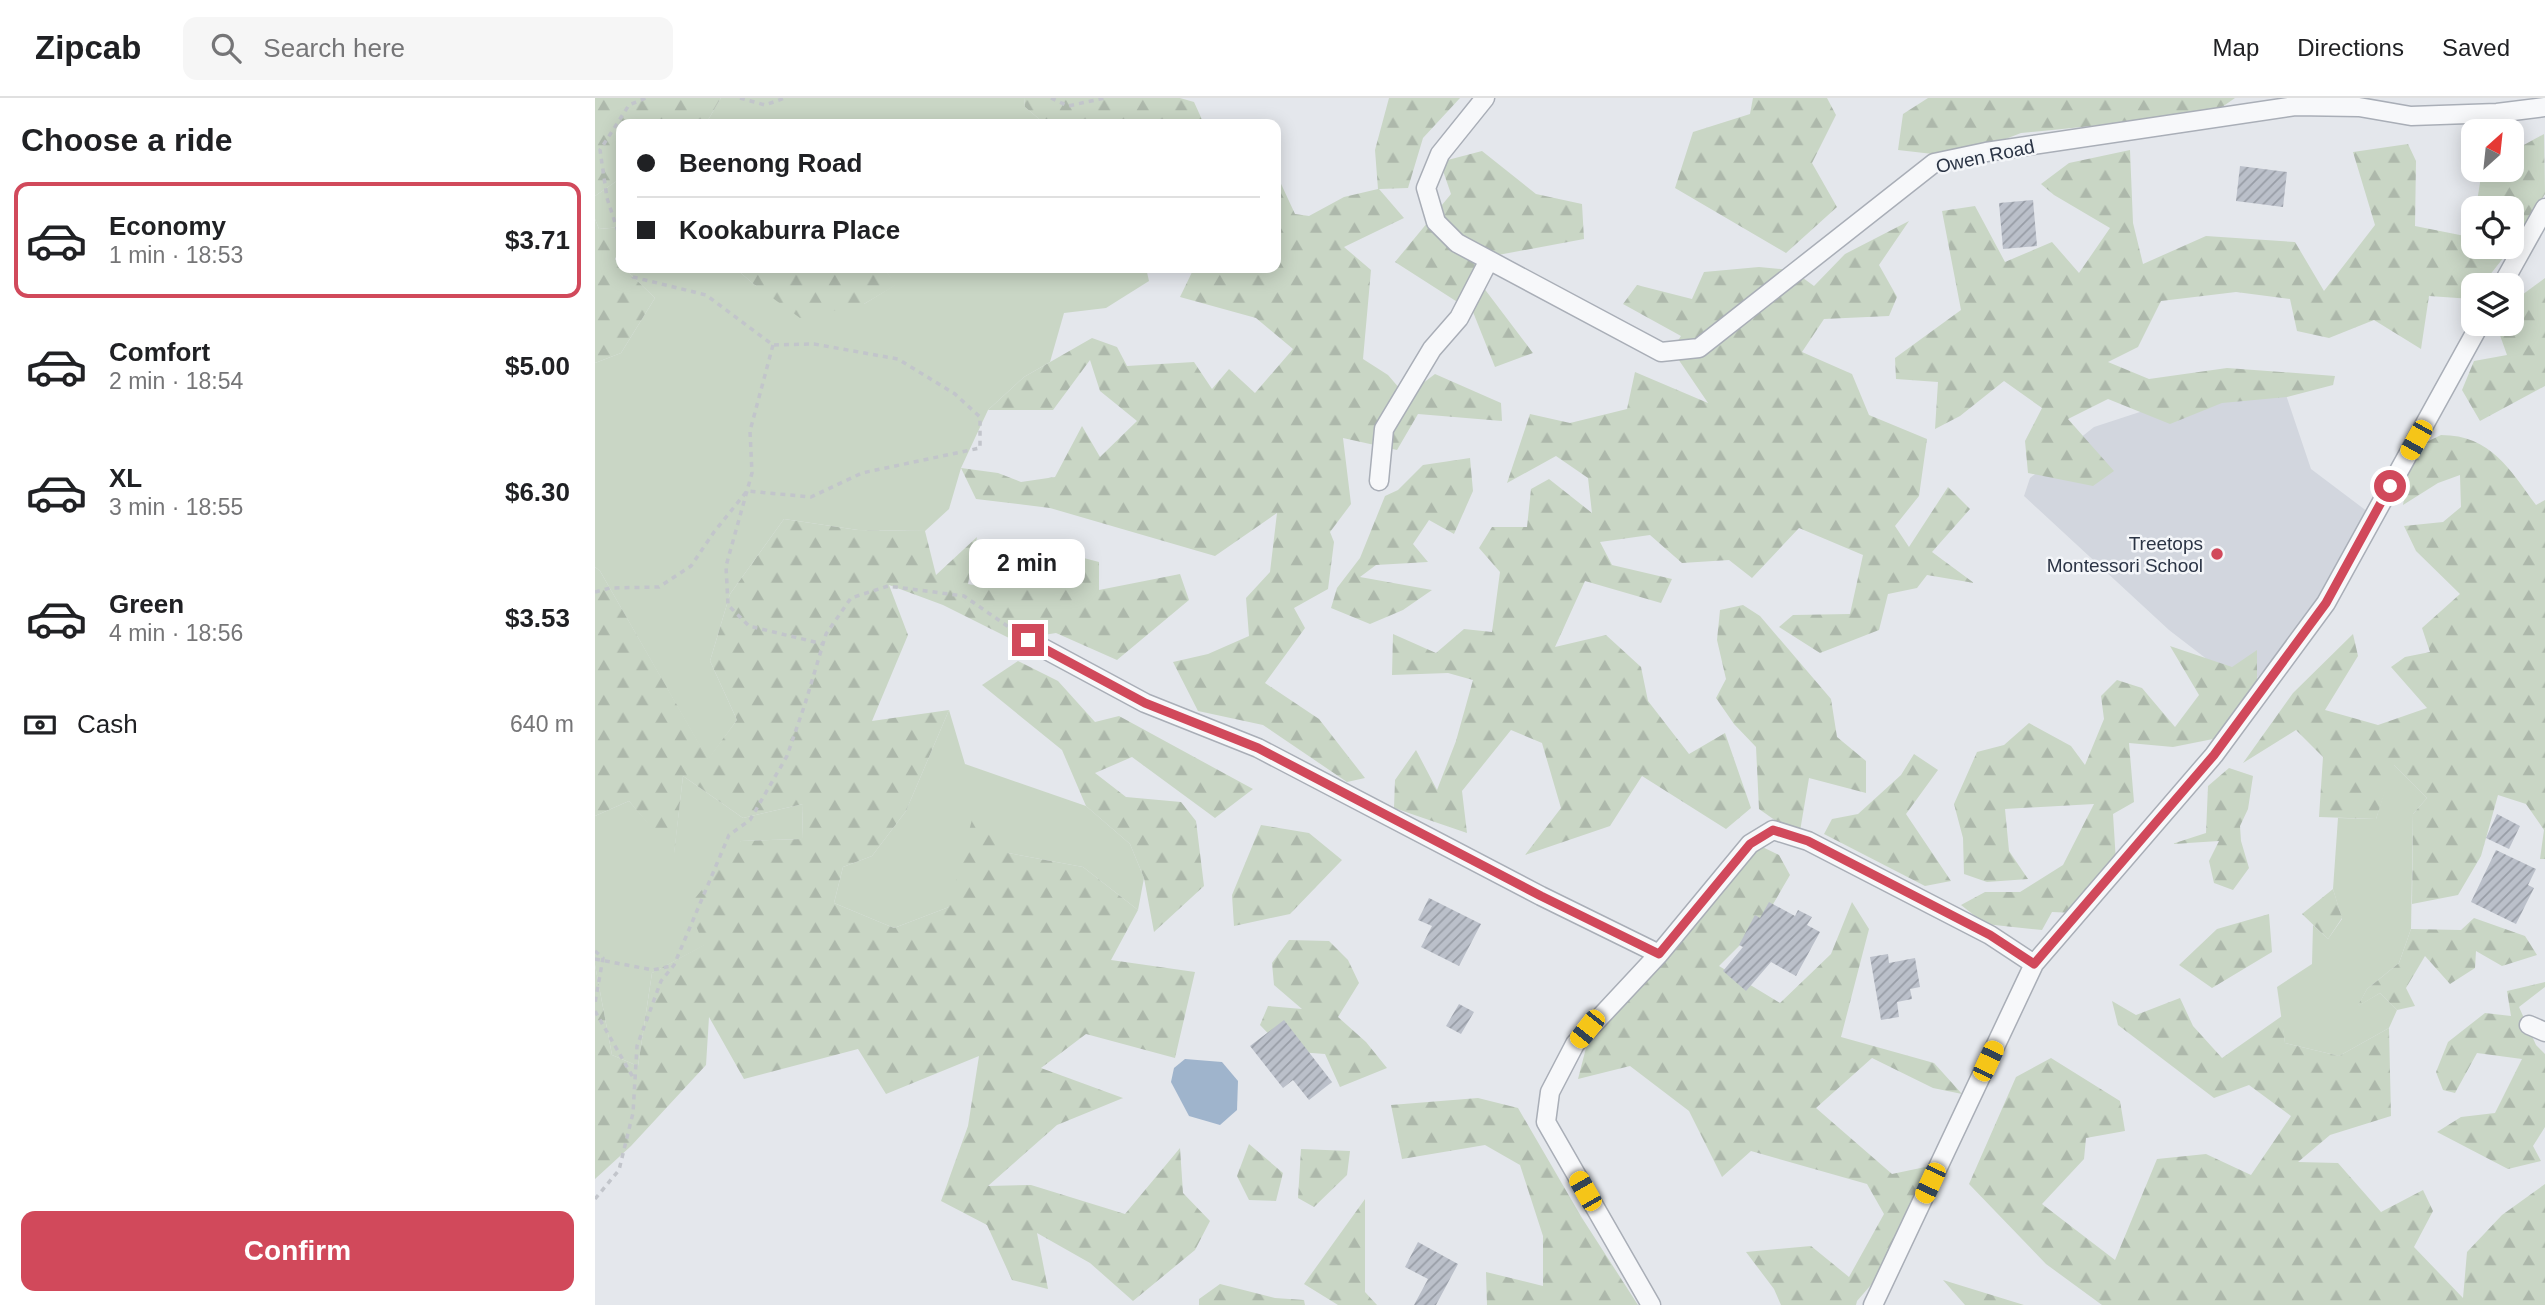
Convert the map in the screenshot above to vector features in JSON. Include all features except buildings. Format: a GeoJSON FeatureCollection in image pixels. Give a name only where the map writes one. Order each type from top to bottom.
{"type":"FeatureCollection","features":[{"type":"Feature","properties":{"kind":"street","name":"Owen Road"},"geometry":{"type":"LineString","coordinates":[[1485,98],[1440,154],[1426,188],[1436,222],[1457,243],[1661,352],[1699,348],[1934,163],[1999,150],[2295,106],[2361,103],[2410,116],[2497,113],[2545,107]]}},
{"type":"Feature","properties":{"kind":"street"},"geometry":{"type":"LineString","coordinates":[[2509,273],[2545,208]]}},
{"type":"Feature","properties":{"kind":"street"},"geometry":{"type":"LineString","coordinates":[[1379,481],[1384,429],[1432,349],[1459,318],[1489,260]]}},
{"type":"Feature","properties":{"kind":"street"},"geometry":{"type":"LineString","coordinates":[[1873,1305],[2034,964],[2214,755],[2326,603],[2473,336]]}},
{"type":"Feature","properties":{"kind":"street"},"geometry":{"type":"LineString","coordinates":[[1028,640],[1145,703],[1258,748],[1541,896],[1659,954]]}},
{"type":"Feature","properties":{"kind":"street"},"geometry":{"type":"LineString","coordinates":[[1651,1305],[1546,1122],[1550,1092],[1575,1044],[1659,954],[1750,844],[1773,830],[1820,847],[1990,935],[2034,964]]}},
{"type":"Feature","properties":{"kind":"path"},"geometry":{"type":"LineString","coordinates":[[740,98],[765,105],[785,98]]}},
{"type":"Feature","properties":{"kind":"path"},"geometry":{"type":"LineString","coordinates":[[1051,98],[1068,106],[1105,98]]}},
{"type":"Feature","properties":{"kind":"path"},"geometry":{"type":"LineString","coordinates":[[619,119],[629,105],[642,99]]}},
{"type":"Feature","properties":{"kind":"path"},"geometry":{"type":"LineString","coordinates":[[616,124],[598,150],[607,198],[616,226]]}},
{"type":"Feature","properties":{"kind":"path"},"geometry":{"type":"LineString","coordinates":[[632,273],[633,277],[706,295],[773,345],[814,344],[898,359],[955,394],[980,418],[980,448],[862,473],[811,497],[747,491]]}},
{"type":"Feature","properties":{"kind":"path"},"geometry":{"type":"LineString","coordinates":[[773,345],[750,431],[752,472],[726,566],[728,605],[749,626],[823,644]]}},
{"type":"Feature","properties":{"kind":"path"},"geometry":{"type":"LineString","coordinates":[[595,592],[659,587],[691,566],[714,531],[747,491]]}},
{"type":"Feature","properties":{"kind":"path"},"geometry":{"type":"LineString","coordinates":[[595,1199],[619,1170],[633,1113],[637,1046],[661,981],[674,965],[729,835],[750,820],[787,756],[806,704],[826,634],[851,598],[888,586],[964,596],[1028,640]]}},
{"type":"Feature","properties":{"kind":"path"},"geometry":{"type":"LineString","coordinates":[[595,951],[603,958]]}},
{"type":"Feature","properties":{"kind":"path"},"geometry":{"type":"LineString","coordinates":[[595,959],[603,958],[653,970],[674,965]]}},
{"type":"Feature","properties":{"kind":"path"},"geometry":{"type":"LineString","coordinates":[[595,1003],[603,958]]}},
{"type":"Feature","properties":{"kind":"path"},"geometry":{"type":"LineString","coordinates":[[595,1011],[635,1080]]}},
{"type":"Feature","properties":{"kind":"shaded area","name":"Treetops Montessori School"},"geometry":{"type":"Polygon","coordinates":[[[2284,389],[2311,469],[2368,512],[2324,597],[2247,690],[2169,630],[2024,496],[2030,478],[2094,427],[2149,409],[2284,389]]]}},
{"type":"Feature","properties":{"kind":"green space"},"geometry":{"type":"Polygon","coordinates":[[[595,98],[721,98],[709,119],[616,119],[616,181],[595,196],[595,98]]]}},
{"type":"Feature","properties":{"kind":"green space"},"geometry":{"type":"Polygon","coordinates":[[[721,98],[1024,98],[1025,107],[1039,119],[709,119],[721,98]]]}},
{"type":"Feature","properties":{"kind":"green space"},"geometry":{"type":"Polygon","coordinates":[[[1024,98],[1180,98],[1194,102],[1202,119],[1039,119],[1025,107],[1024,98]]]}},
{"type":"Feature","properties":{"kind":"green space"},"geometry":{"type":"Polygon","coordinates":[[[1389,98],[1460,98],[1423,138],[1408,188],[1379,189],[1404,218],[1344,247],[1371,270],[1363,359],[1388,375],[1406,396],[1435,374],[1501,403],[1502,421],[1418,414],[1397,450],[1343,438],[1351,504],[1330,532],[1334,542],[1328,589],[1294,608],[1305,628],[1265,683],[1319,719],[1365,778],[1347,782],[1263,725],[1198,711],[1173,662],[1208,654],[1249,636],[1246,598],[1270,572],[1277,513],[1215,556],[1050,508],[976,499],[961,468],[998,473],[1021,482],[1055,477],[1082,426],[1100,457],[1137,421],[1100,391],[1090,360],[1053,410],[988,410],[1024,377],[1092,338],[1117,347],[1127,366],[1194,362],[1212,389],[1229,369],[1255,393],[1293,349],[1256,318],[1180,297],[1192,273],[1281,273],[1281,184],[1295,214],[1309,216],[1344,197],[1378,189],[1375,150],[1389,98]]]}},
{"type":"Feature","properties":{"kind":"green space"},"geometry":{"type":"Polygon","coordinates":[[[1753,98],[1827,98],[1836,115],[1812,163],[1837,207],[1786,253],[1675,188],[1693,132],[1750,114],[1753,98]]]}},
{"type":"Feature","properties":{"kind":"green space"},"geometry":{"type":"Polygon","coordinates":[[[1928,98],[2235,98],[2212,114],[2021,133],[1959,157],[1898,150],[1903,114],[1928,98]]]}},
{"type":"Feature","properties":{"kind":"green space"},"geometry":{"type":"Polygon","coordinates":[[[2544,134],[2545,194],[2524,228],[2524,196],[2478,196],[2480,182],[2524,182],[2524,145],[2544,134]]]}},
{"type":"Feature","properties":{"kind":"green space"},"geometry":{"type":"Polygon","coordinates":[[[2408,144],[2416,161],[2415,226],[2461,235],[2461,259],[2502,259],[2491,273],[2461,273],[2461,298],[2429,296],[2421,349],[2374,320],[2329,338],[2297,331],[2290,299],[2236,292],[2161,301],[2138,347],[2108,362],[2149,379],[2227,368],[2335,376],[2333,385],[2287,397],[2222,403],[2170,424],[2108,399],[2068,419],[2114,471],[2093,486],[2028,473],[2025,441],[2042,408],[2004,381],[1960,416],[1935,429],[1938,382],[1896,379],[1895,358],[1961,310],[1942,211],[1975,206],[2005,262],[2052,242],[2079,273],[2110,228],[2054,195],[2041,184],[2069,163],[2130,150],[2133,223],[2143,264],[2206,236],[2295,242],[2324,291],[2375,225],[2353,152],[2408,144]]]}},
{"type":"Feature","properties":{"kind":"green space"},"geometry":{"type":"Polygon","coordinates":[[[1482,151],[1536,194],[1582,204],[1584,239],[1498,255],[1474,275],[1533,353],[1495,367],[1473,312],[1395,262],[1451,194],[1440,162],[1482,151]]]}},
{"type":"Feature","properties":{"kind":"green space"},"geometry":{"type":"Polygon","coordinates":[[[616,181],[616,227],[599,229],[595,219],[595,196],[616,181]]]}},
{"type":"Feature","properties":{"kind":"green space"},"geometry":{"type":"Polygon","coordinates":[[[595,219],[599,229],[616,227],[616,273],[629,273],[655,298],[621,353],[595,363],[595,219]]]}},
{"type":"Feature","properties":{"kind":"green space"},"geometry":{"type":"Polygon","coordinates":[[[1909,221],[1879,265],[1897,297],[1889,316],[1824,319],[1802,352],[1852,374],[1869,415],[1927,439],[1919,496],[1895,526],[1909,547],[1948,487],[1970,509],[1932,552],[1974,583],[1927,575],[1917,588],[1888,594],[1879,630],[1820,653],[1779,627],[1793,615],[1850,614],[1863,555],[1799,528],[1752,578],[1729,560],[1682,563],[1650,535],[1600,542],[1612,565],[1672,579],[1661,603],[1585,581],[1555,647],[1606,635],[1641,667],[1648,701],[1689,754],[1725,733],[1751,808],[1726,829],[1642,776],[1610,826],[1525,855],[1561,808],[1542,743],[1511,730],[1462,791],[1467,833],[1394,808],[1395,780],[1416,750],[1437,790],[1456,741],[1473,680],[1448,673],[1392,675],[1393,634],[1436,653],[1464,629],[1492,632],[1500,572],[1479,548],[1492,527],[1527,527],[1531,489],[1549,479],[1592,513],[1588,478],[1556,456],[1507,483],[1530,414],[1570,423],[1627,409],[1635,372],[1708,403],[1672,350],[1681,336],[1623,304],[1637,285],[1692,299],[1704,272],[1759,267],[1792,270],[1814,286],[1845,254],[1909,221]]]}},
{"type":"Feature","properties":{"kind":"green space"},"geometry":{"type":"Polygon","coordinates":[[[629,273],[741,273],[756,286],[864,304],[895,285],[887,273],[1147,273],[1149,281],[1106,308],[1064,313],[1050,362],[1024,377],[988,410],[961,468],[949,509],[925,531],[858,530],[784,519],[730,594],[710,661],[737,720],[708,760],[600,571],[595,567],[595,363],[621,353],[655,298],[629,273]]]}},
{"type":"Feature","properties":{"kind":"green space"},"geometry":{"type":"Polygon","coordinates":[[[741,273],[888,273],[896,285],[864,304],[800,318],[741,273]]]}},
{"type":"Feature","properties":{"kind":"green space"},"geometry":{"type":"Polygon","coordinates":[[[2545,278],[2545,386],[2480,421],[2462,390],[2474,361],[2507,355],[2500,336],[2524,336],[2524,293],[2545,278]]]}},
{"type":"Feature","properties":{"kind":"green space"},"geometry":{"type":"Polygon","coordinates":[[[2441,435],[2473,441],[2486,448],[2508,467],[2536,505],[2545,500],[2545,859],[2540,859],[2544,830],[2526,804],[2498,795],[2481,856],[2458,895],[2412,904],[2413,814],[2427,798],[2394,765],[2376,819],[2319,817],[2323,757],[2296,730],[2243,763],[2293,693],[2353,634],[2358,656],[2325,710],[2378,725],[2427,708],[2391,667],[2405,657],[2430,652],[2422,628],[2460,594],[2416,551],[2404,526],[2443,522],[2461,507],[2460,475],[2438,483],[2403,505],[2412,449],[2441,435]]]}},
{"type":"Feature","properties":{"kind":"green space"},"geometry":{"type":"Polygon","coordinates":[[[1470,458],[1473,491],[1454,534],[1429,520],[1413,544],[1428,562],[1376,565],[1360,577],[1432,590],[1403,610],[1370,624],[1331,608],[1337,588],[1360,558],[1385,496],[1398,490],[1423,465],[1470,458]]]}},
{"type":"Feature","properties":{"kind":"green space"},"geometry":{"type":"Polygon","coordinates":[[[784,519],[858,530],[925,531],[936,575],[977,537],[968,584],[990,588],[1042,547],[1099,562],[1099,590],[1180,574],[1189,600],[1117,660],[1056,633],[1013,640],[943,605],[889,585],[908,635],[872,721],[949,710],[906,811],[872,856],[843,867],[834,903],[894,928],[949,907],[974,812],[1008,853],[1083,867],[1138,910],[1111,960],[1195,972],[1175,1058],[1086,1034],[1041,1068],[1123,1098],[1057,1125],[988,1186],[1031,1185],[1125,1214],[1180,1148],[1183,1193],[1210,1221],[1195,1250],[1133,1301],[1090,1263],[1037,1233],[1048,1289],[1012,1280],[987,1225],[941,1201],[968,1126],[979,1056],[886,1094],[858,1049],[744,1079],[709,1017],[706,1065],[631,1146],[595,1179],[595,965],[612,1055],[638,1066],[652,973],[704,945],[688,907],[741,841],[802,839],[803,804],[743,818],[683,776],[674,855],[629,801],[595,816],[595,567],[600,571],[708,759],[737,720],[710,661],[730,594],[784,519]]]}},
{"type":"Feature","properties":{"kind":"green space"},"geometry":{"type":"Polygon","coordinates":[[[1743,605],[1760,616],[1831,699],[1837,737],[1866,761],[1866,793],[1809,778],[1799,837],[1759,809],[1756,747],[1734,724],[1716,698],[1726,679],[1717,640],[1720,610],[1743,605]]]}},
{"type":"Feature","properties":{"kind":"green space"},"geometry":{"type":"Polygon","coordinates":[[[2170,646],[2232,667],[2257,650],[2257,693],[2228,736],[2173,747],[2129,743],[2134,802],[2113,814],[2116,862],[2075,913],[2052,912],[2042,930],[1985,924],[1961,905],[1985,892],[2020,892],[2063,865],[2094,804],[2005,809],[2009,851],[2028,879],[1987,882],[1964,874],[1963,838],[1954,804],[1977,752],[2004,745],[2029,723],[2071,746],[2085,765],[2104,719],[2101,696],[2117,680],[2142,688],[2175,727],[2199,695],[2170,646]]]}},
{"type":"Feature","properties":{"kind":"green space"},"geometry":{"type":"Polygon","coordinates":[[[1018,661],[1058,681],[1095,722],[1119,716],[1253,789],[1215,818],[1132,757],[1095,773],[1126,797],[1181,802],[1196,821],[1204,886],[1154,932],[1144,878],[1130,844],[1086,806],[1062,750],[982,685],[1018,661]]]}},
{"type":"Feature","properties":{"kind":"green space"},"geometry":{"type":"Polygon","coordinates":[[[949,710],[965,764],[1086,806],[1130,844],[1144,878],[1138,910],[1083,867],[1008,853],[949,907],[894,928],[834,903],[843,867],[872,856],[906,811],[949,710]]]}},
{"type":"Feature","properties":{"kind":"green space"},"geometry":{"type":"Polygon","coordinates":[[[1914,754],[1938,770],[1906,814],[1951,881],[1925,886],[1824,834],[1832,819],[1858,814],[1901,775],[1914,754]]]}},
{"type":"Feature","properties":{"kind":"green space"},"geometry":{"type":"Polygon","coordinates":[[[2393,764],[2427,798],[2413,814],[2411,929],[2399,963],[2367,989],[2358,1006],[2380,993],[2397,1010],[2389,1028],[2339,1056],[2285,1043],[2277,987],[2312,964],[2313,925],[2328,939],[2342,919],[2333,889],[2338,818],[2376,819],[2393,764]]]}},
{"type":"Feature","properties":{"kind":"green space"},"geometry":{"type":"Polygon","coordinates":[[[2229,768],[2253,776],[2248,809],[2240,826],[2241,841],[2249,868],[2233,890],[2214,883],[2209,861],[2219,841],[2172,844],[2206,833],[2208,786],[2229,768]]]}},
{"type":"Feature","properties":{"kind":"green space"},"geometry":{"type":"Polygon","coordinates":[[[683,776],[743,818],[803,804],[802,839],[741,841],[705,945],[652,973],[638,1066],[612,1055],[595,965],[595,816],[629,801],[674,853],[683,776]]]}},
{"type":"Feature","properties":{"kind":"green space"},"geometry":{"type":"Polygon","coordinates":[[[1261,825],[1309,833],[1342,860],[1290,914],[1234,926],[1232,895],[1261,825]]]}},
{"type":"Feature","properties":{"kind":"green space"},"geometry":{"type":"Polygon","coordinates":[[[1748,840],[1779,855],[1790,875],[1762,923],[1719,966],[1780,1003],[1831,954],[1852,902],[1869,929],[1841,1037],[1934,1063],[1962,1094],[1933,1088],[1872,1058],[1816,1108],[1892,1174],[1930,1166],[1877,1278],[1856,1305],[1781,1305],[1774,1289],[1746,1252],[1811,1246],[1849,1277],[1884,1214],[1867,1184],[1751,1151],[1722,1177],[1689,1111],[1630,1066],[1578,1079],[1595,1013],[1748,840]]]}},
{"type":"Feature","properties":{"kind":"green space"},"geometry":{"type":"Polygon","coordinates":[[[2333,889],[2342,918],[2328,939],[2302,914],[2333,889]]]}},
{"type":"Feature","properties":{"kind":"green space"},"geometry":{"type":"Polygon","coordinates":[[[2269,914],[2272,952],[2212,988],[2179,965],[2217,929],[2269,914]]]}},
{"type":"Feature","properties":{"kind":"green space"},"geometry":{"type":"Polygon","coordinates":[[[2474,918],[2525,936],[2537,955],[2502,966],[2476,951],[2475,968],[2450,984],[2425,956],[2406,988],[2415,1006],[2397,1010],[2380,993],[2357,1007],[2367,989],[2399,963],[2411,929],[2461,930],[2474,918]]]}},
{"type":"Feature","properties":{"kind":"green space"},"geometry":{"type":"Polygon","coordinates":[[[1289,940],[1329,941],[1348,960],[1359,983],[1338,1017],[1366,1042],[1387,1068],[1340,1087],[1325,1054],[1285,1051],[1260,1025],[1268,1006],[1302,1009],[1274,985],[1272,963],[1289,940]]]}},
{"type":"Feature","properties":{"kind":"green space"},"geometry":{"type":"Polygon","coordinates":[[[2545,982],[2545,987],[2519,1007],[2536,1045],[2545,1054],[2545,1127],[2533,1146],[2541,1161],[2508,1169],[2437,1132],[2461,1117],[2495,1113],[2522,1059],[2477,1053],[2455,1093],[2443,1090],[2436,1072],[2448,1042],[2485,1013],[2511,1016],[2507,991],[2545,982]]]}},
{"type":"Feature","properties":{"kind":"green space"},"geometry":{"type":"Polygon","coordinates":[[[2180,998],[2193,1026],[2222,1058],[2282,1016],[2285,1043],[2339,1056],[2389,1028],[2391,1116],[2330,1135],[2298,1162],[2338,1163],[2381,1212],[2423,1190],[2433,1211],[2414,1247],[2463,1298],[2467,1252],[2502,1215],[2545,1184],[2545,1305],[2102,1305],[2046,1264],[1969,1184],[2016,1077],[2051,1058],[2120,1101],[2125,1131],[2086,1138],[2084,1159],[2042,1204],[2115,1260],[2157,1159],[2206,1154],[2251,1175],[2291,1116],[2249,1085],[2214,1098],[2118,1025],[2112,1001],[2136,1015],[2180,998]]]}},
{"type":"Feature","properties":{"kind":"green space"},"geometry":{"type":"Polygon","coordinates":[[[1478,1098],[1518,1108],[1582,1218],[1638,1305],[1487,1305],[1486,1272],[1543,1286],[1543,1236],[1520,1165],[1485,1145],[1402,1159],[1391,1105],[1478,1098]]]}},
{"type":"Feature","properties":{"kind":"green space"},"geometry":{"type":"Polygon","coordinates":[[[1249,1144],[1283,1173],[1276,1201],[1249,1200],[1237,1176],[1249,1144]]]}},
{"type":"Feature","properties":{"kind":"green space"},"geometry":{"type":"Polygon","coordinates":[[[1301,1149],[1350,1151],[1347,1175],[1314,1207],[1298,1198],[1301,1149]]]}},
{"type":"Feature","properties":{"kind":"green space"},"geometry":{"type":"Polygon","coordinates":[[[1365,1199],[1365,1292],[1377,1305],[1338,1305],[1304,1284],[1365,1199]]]}},
{"type":"Feature","properties":{"kind":"green space"},"geometry":{"type":"Polygon","coordinates":[[[1943,1280],[2024,1305],[1965,1305],[1943,1280]]]}},
{"type":"Feature","properties":{"kind":"green space"},"geometry":{"type":"Polygon","coordinates":[[[1220,1284],[1275,1298],[1304,1300],[1305,1305],[1199,1305],[1199,1299],[1220,1284]]]}},
{"type":"Feature","properties":{"kind":"water"},"geometry":{"type":"Polygon","coordinates":[[[1185,1059],[1222,1062],[1238,1081],[1237,1110],[1220,1125],[1189,1116],[1171,1082],[1174,1068],[1185,1059]]]}},
{"type":"Feature","properties":{"kind":"place","name":"Treetops Montessori School"},"geometry":{"type":"Point","coordinates":[2217,554]}},
{"type":"Feature","properties":{"kind":"route"},"geometry":{"type":"LineString","coordinates":[[1028,640],[1145,703],[1258,748],[1541,896],[1659,954],[1750,844],[1773,830],[1808,841],[1990,935],[2034,964],[2214,755],[2326,603],[2390,486]]}}]}
